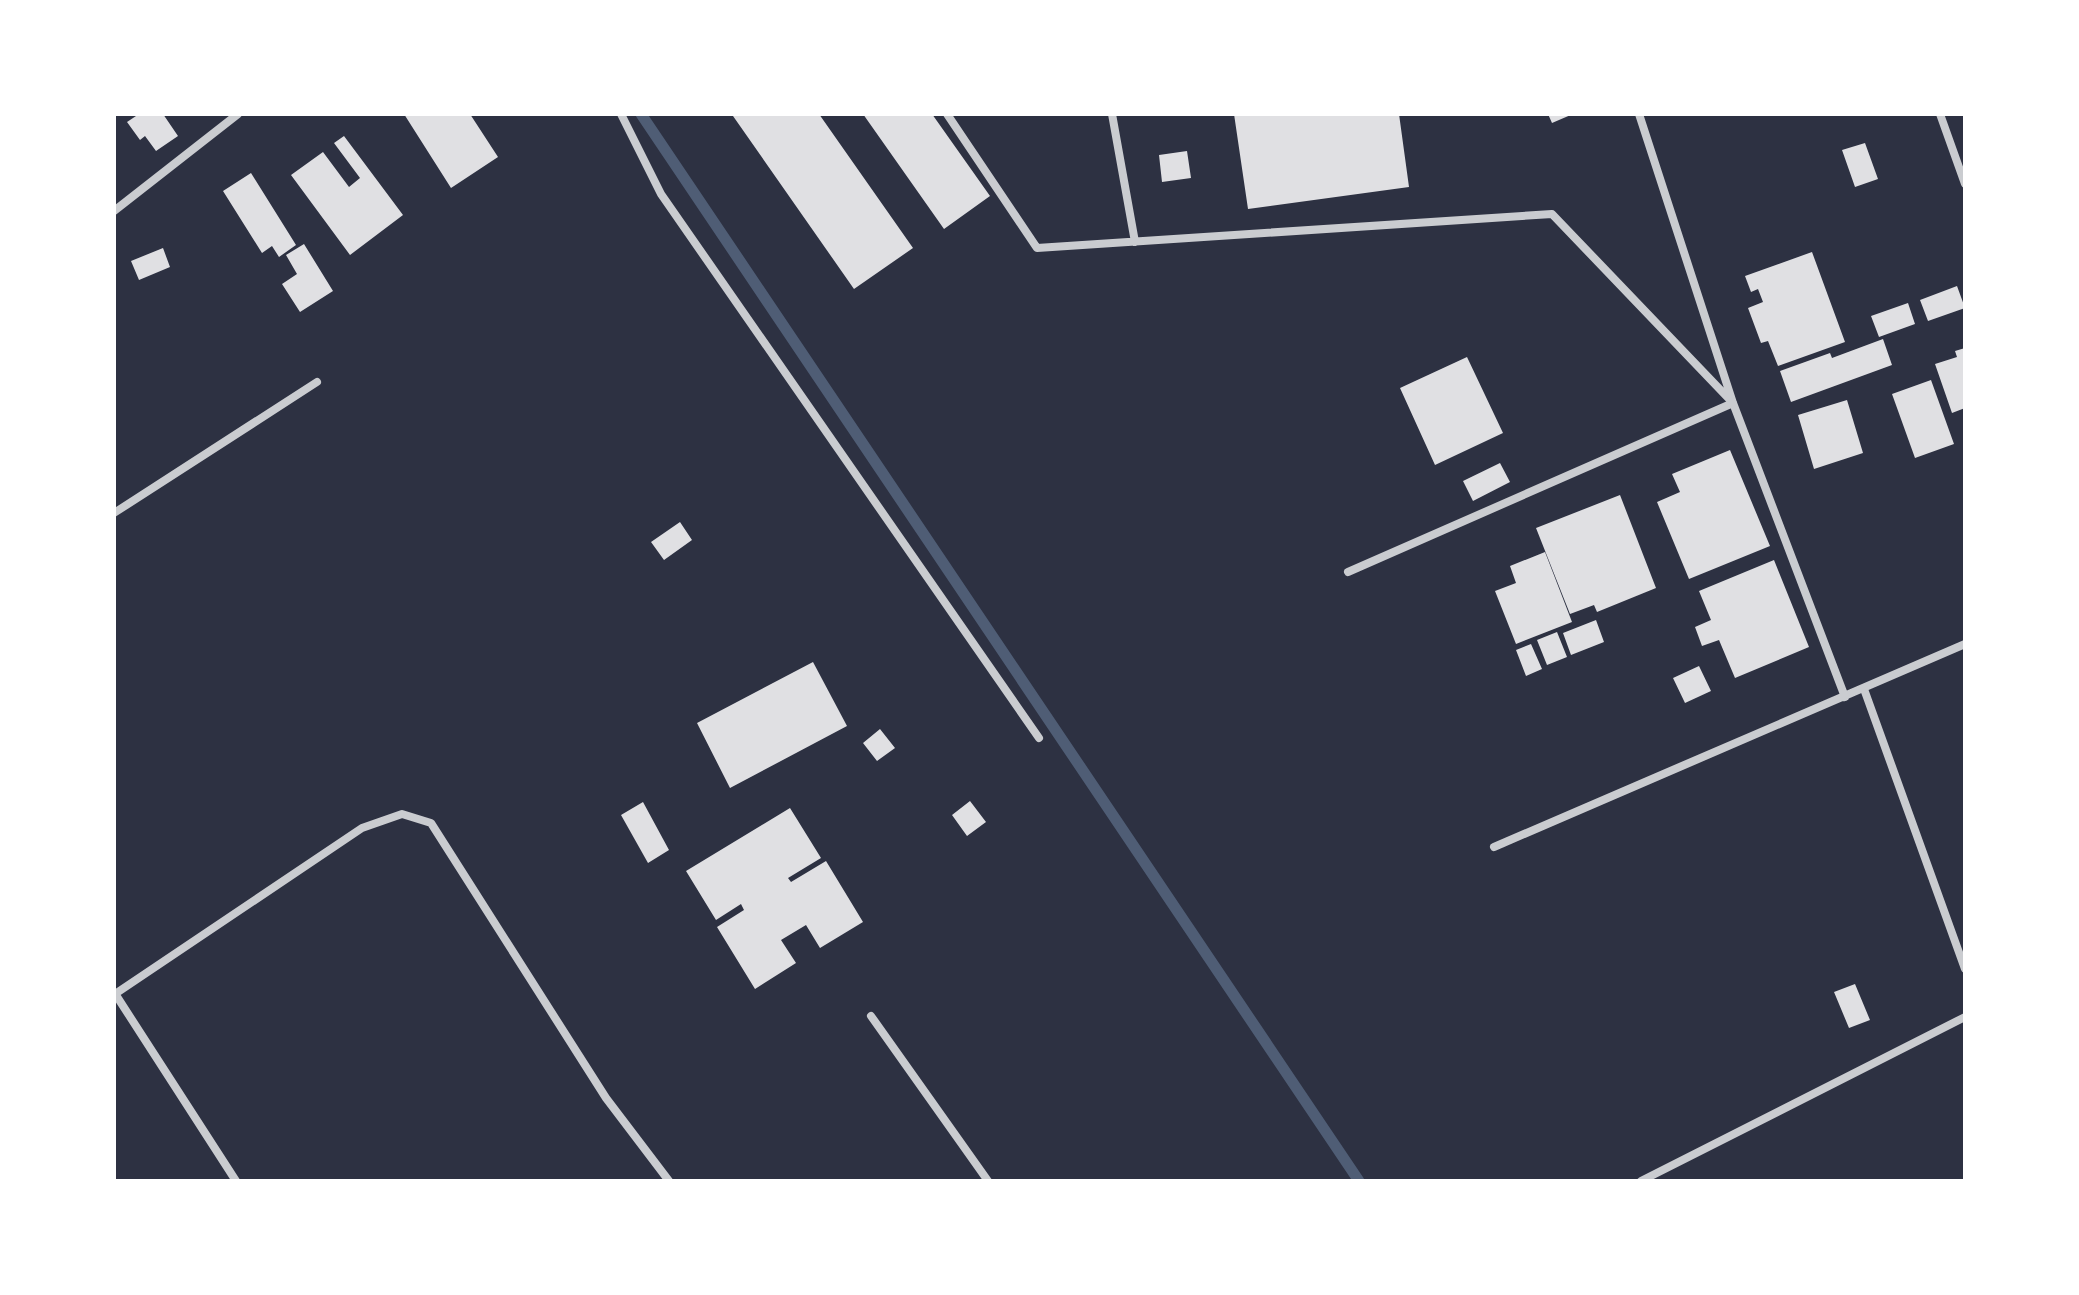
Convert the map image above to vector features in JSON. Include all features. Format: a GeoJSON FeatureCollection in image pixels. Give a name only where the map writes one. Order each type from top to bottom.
{"type":"FeatureCollection","features":[{"type":"Feature","properties":{"kind":"street"},"geometry":{"type":"LineString","coordinates":[[114,211],[238,114]]}},
{"type":"Feature","properties":{"kind":"street"},"geometry":{"type":"LineString","coordinates":[[621,114],[661,194],[1039,738]]}},
{"type":"Feature","properties":{"kind":"street"},"geometry":{"type":"LineString","coordinates":[[947,114],[1037,248],[1552,214],[1733,403]]}},
{"type":"Feature","properties":{"kind":"street"},"geometry":{"type":"LineString","coordinates":[[1112,114],[1135,242]]}},
{"type":"Feature","properties":{"kind":"street"},"geometry":{"type":"LineString","coordinates":[[1639,114],[1733,403],[1845,697]]}},
{"type":"Feature","properties":{"kind":"street"},"geometry":{"type":"LineString","coordinates":[[1940,114],[1965,184]]}},
{"type":"Feature","properties":{"kind":"street"},"geometry":{"type":"LineString","coordinates":[[114,513],[317,382]]}},
{"type":"Feature","properties":{"kind":"street"},"geometry":{"type":"LineString","coordinates":[[1348,572],[1733,403]]}},
{"type":"Feature","properties":{"kind":"street"},"geometry":{"type":"LineString","coordinates":[[1494,847],[1965,644]]}},
{"type":"Feature","properties":{"kind":"street"},"geometry":{"type":"LineString","coordinates":[[1864,689],[1965,969]]}},
{"type":"Feature","properties":{"kind":"street"},"geometry":{"type":"LineString","coordinates":[[236,1181],[115,993],[362,828],[402,814],[431,823],[606,1098],[669,1181]]}},
{"type":"Feature","properties":{"kind":"street"},"geometry":{"type":"LineString","coordinates":[[871,1016],[988,1181]]}},
{"type":"Feature","properties":{"kind":"street"},"geometry":{"type":"LineString","coordinates":[[1641,1181],[1965,1017]]}},
{"type":"Feature","properties":{"kind":"building"},"geometry":{"type":"Polygon","coordinates":[[[139,114],[163,114],[178,136],[156,151],[145,136],[140,140],[127,122],[139,114]]]}},
{"type":"Feature","properties":{"kind":"building"},"geometry":{"type":"Polygon","coordinates":[[[404,114],[470,114],[498,157],[451,188],[404,114]]]}},
{"type":"Feature","properties":{"kind":"building"},"geometry":{"type":"Polygon","coordinates":[[[819,114],[913,248],[854,289],[733,116],[819,114]]]}},
{"type":"Feature","properties":{"kind":"building"},"geometry":{"type":"Polygon","coordinates":[[[863,114],[932,114],[990,196],[944,229],[863,114]]]}},
{"type":"Feature","properties":{"kind":"building"},"geometry":{"type":"Polygon","coordinates":[[[1234,114],[1399,114],[1409,187],[1248,209],[1234,114]]]}},
{"type":"Feature","properties":{"kind":"building"},"geometry":{"type":"Polygon","coordinates":[[[1548,114],[1573,114],[1552,123],[1548,114]]]}},
{"type":"Feature","properties":{"kind":"building"},"geometry":{"type":"Polygon","coordinates":[[[344,136],[403,215],[350,255],[291,175],[323,152],[349,187],[360,178],[334,143],[344,136]]]}},
{"type":"Feature","properties":{"kind":"building"},"geometry":{"type":"Polygon","coordinates":[[[1865,143],[1878,179],[1855,187],[1842,150],[1865,143]]]}},
{"type":"Feature","properties":{"kind":"building"},"geometry":{"type":"Polygon","coordinates":[[[1187,151],[1191,178],[1162,182],[1159,155],[1187,151]]]}},
{"type":"Feature","properties":{"kind":"building"},"geometry":{"type":"Polygon","coordinates":[[[251,173],[296,245],[279,257],[272,246],[262,253],[223,191],[251,173]]]}},
{"type":"Feature","properties":{"kind":"building"},"geometry":{"type":"Polygon","coordinates":[[[304,244],[333,291],[300,312],[282,284],[297,274],[286,255],[304,244]]]}},
{"type":"Feature","properties":{"kind":"building"},"geometry":{"type":"Polygon","coordinates":[[[163,248],[170,267],[139,280],[131,261],[163,248]]]}},
{"type":"Feature","properties":{"kind":"building"},"geometry":{"type":"Polygon","coordinates":[[[1812,252],[1845,342],[1778,366],[1768,341],[1761,343],[1748,308],[1763,302],[1758,289],[1751,292],[1745,276],[1812,252]]]}},
{"type":"Feature","properties":{"kind":"building"},"geometry":{"type":"Polygon","coordinates":[[[1957,286],[1965,308],[1928,321],[1920,300],[1957,286]]]}},
{"type":"Feature","properties":{"kind":"building"},"geometry":{"type":"Polygon","coordinates":[[[1908,303],[1915,324],[1879,337],[1871,316],[1908,303]]]}},
{"type":"Feature","properties":{"kind":"building"},"geometry":{"type":"Polygon","coordinates":[[[1883,339],[1892,365],[1791,402],[1780,371],[1830,353],[1832,358],[1883,339]]]}},
{"type":"Feature","properties":{"kind":"building"},"geometry":{"type":"Polygon","coordinates":[[[1965,348],[1965,408],[1952,413],[1935,364],[1957,357],[1955,351],[1965,348]]]}},
{"type":"Feature","properties":{"kind":"building"},"geometry":{"type":"Polygon","coordinates":[[[1467,357],[1503,433],[1435,465],[1400,388],[1467,357]]]}},
{"type":"Feature","properties":{"kind":"building"},"geometry":{"type":"Polygon","coordinates":[[[1931,380],[1954,444],[1915,458],[1892,394],[1931,380]]]}},
{"type":"Feature","properties":{"kind":"building"},"geometry":{"type":"Polygon","coordinates":[[[1847,400],[1863,453],[1814,469],[1798,415],[1847,400]]]}},
{"type":"Feature","properties":{"kind":"building"},"geometry":{"type":"Polygon","coordinates":[[[1730,450],[1770,546],[1689,579],[1657,502],[1680,492],[1672,474],[1730,450]]]}},
{"type":"Feature","properties":{"kind":"building"},"geometry":{"type":"Polygon","coordinates":[[[1500,463],[1510,482],[1473,501],[1463,481],[1500,463]]]}},
{"type":"Feature","properties":{"kind":"building"},"geometry":{"type":"Polygon","coordinates":[[[1620,495],[1656,588],[1597,612],[1594,605],[1570,614],[1536,528],[1620,495]]]}},
{"type":"Feature","properties":{"kind":"building"},"geometry":{"type":"Polygon","coordinates":[[[680,522],[692,540],[664,560],[651,542],[680,522]]]}},
{"type":"Feature","properties":{"kind":"building"},"geometry":{"type":"Polygon","coordinates":[[[1545,552],[1572,622],[1516,644],[1495,591],[1516,583],[1510,566],[1545,552]]]}},
{"type":"Feature","properties":{"kind":"building"},"geometry":{"type":"Polygon","coordinates":[[[1774,560],[1809,647],[1735,678],[1719,640],[1702,646],[1695,627],[1711,620],[1699,591],[1774,560]]]}},
{"type":"Feature","properties":{"kind":"building"},"geometry":{"type":"Polygon","coordinates":[[[1596,620],[1604,642],[1571,655],[1563,633],[1596,620]]]}},
{"type":"Feature","properties":{"kind":"building"},"geometry":{"type":"Polygon","coordinates":[[[1557,632],[1567,657],[1547,665],[1537,640],[1557,632]]]}},
{"type":"Feature","properties":{"kind":"building"},"geometry":{"type":"Polygon","coordinates":[[[1531,644],[1542,669],[1526,676],[1516,650],[1531,644]]]}},
{"type":"Feature","properties":{"kind":"building"},"geometry":{"type":"Polygon","coordinates":[[[813,662],[847,726],[730,788],[697,723],[813,662]]]}},
{"type":"Feature","properties":{"kind":"building"},"geometry":{"type":"Polygon","coordinates":[[[1699,666],[1711,691],[1685,703],[1673,678],[1699,666]]]}},
{"type":"Feature","properties":{"kind":"building"},"geometry":{"type":"Polygon","coordinates":[[[880,729],[895,748],[877,761],[863,743],[880,729]]]}},
{"type":"Feature","properties":{"kind":"building"},"geometry":{"type":"Polygon","coordinates":[[[970,801],[986,822],[967,836],[952,815],[970,801]]]}},
{"type":"Feature","properties":{"kind":"building"},"geometry":{"type":"Polygon","coordinates":[[[643,802],[669,850],[648,863],[621,815],[643,802]]]}},
{"type":"Feature","properties":{"kind":"building"},"geometry":{"type":"Polygon","coordinates":[[[790,808],[821,858],[788,878],[791,882],[826,861],[863,922],[820,948],[806,925],[781,940],[796,963],[755,989],[717,927],[744,910],[741,904],[716,920],[686,871],[790,808]]]}},
{"type":"Feature","properties":{"kind":"building"},"geometry":{"type":"Polygon","coordinates":[[[1855,984],[1870,1020],[1849,1028],[1834,992],[1855,984]]]}},
{"type":"Feature","properties":{"kind":"waterway"},"geometry":{"type":"LineString","coordinates":[[641,114],[1359,1181]]}}]}
